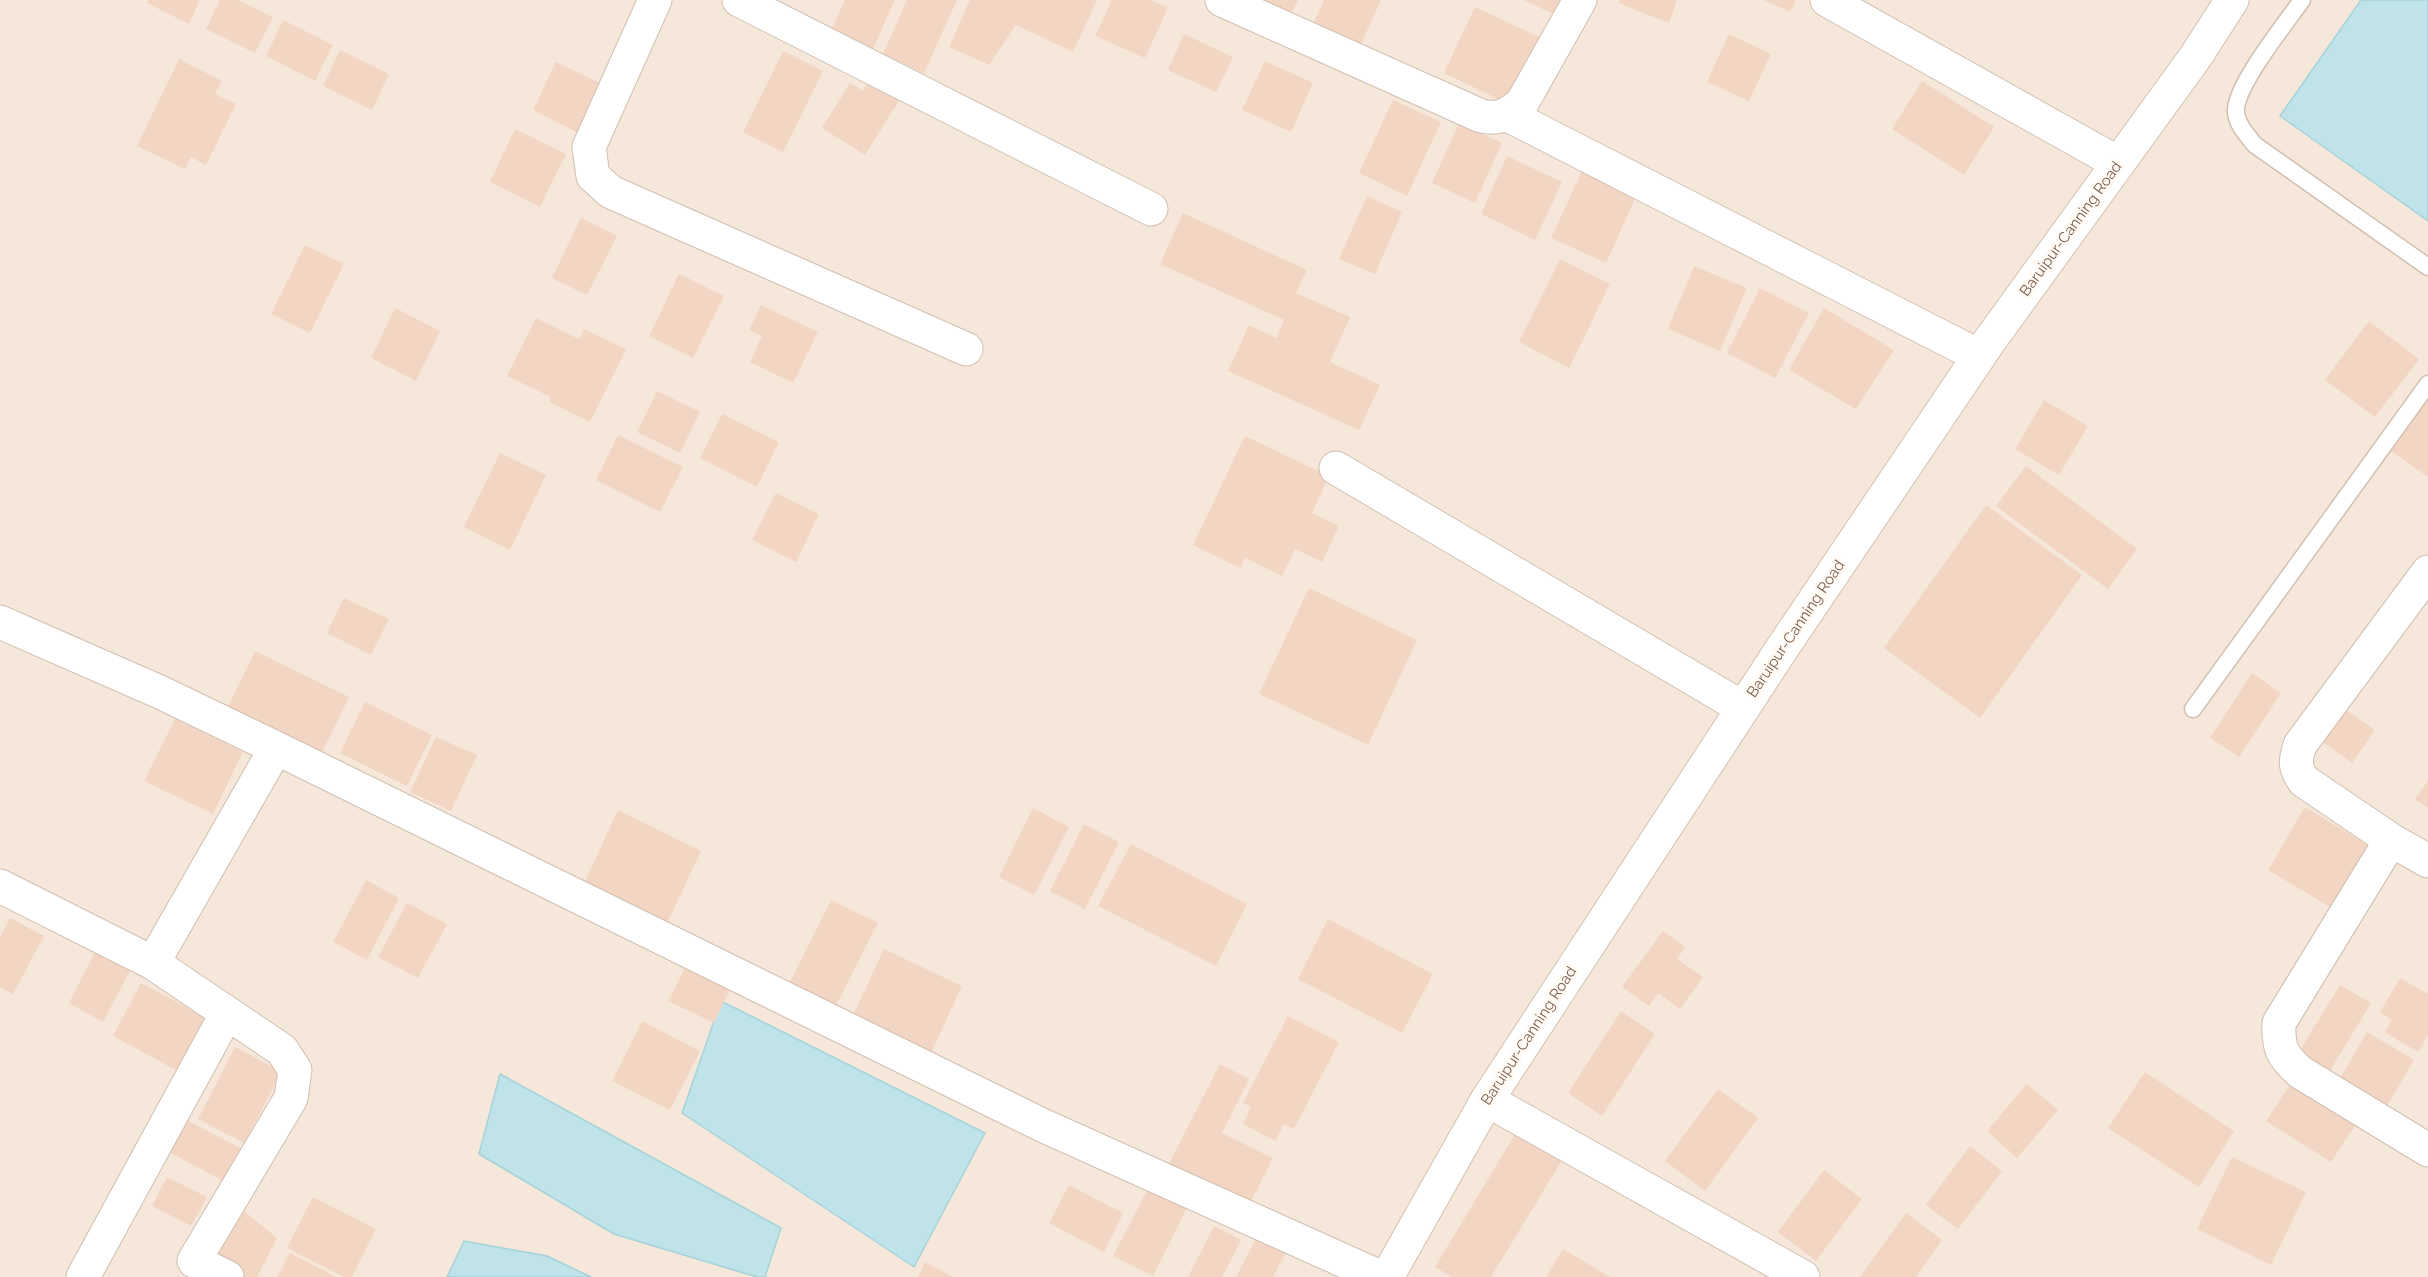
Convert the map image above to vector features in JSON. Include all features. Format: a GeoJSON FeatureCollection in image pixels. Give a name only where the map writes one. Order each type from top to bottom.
{"type":"FeatureCollection","features":[{"type":"Feature","properties":{"kind":"street"},"geometry":{"type":"LineString","coordinates":[[655,0],[589,147],[593,176],[612,192],[966,349]]}},
{"type":"Feature","properties":{"kind":"street"},"geometry":{"type":"LineString","coordinates":[[740,0],[1151,208]]}},
{"type":"Feature","properties":{"kind":"street"},"geometry":{"type":"LineString","coordinates":[[1224,0],[1481,116],[1493,118],[1508,115],[1522,103],[1580,0]]}},
{"type":"Feature","properties":{"kind":"street"},"geometry":{"type":"LineString","coordinates":[[1827,0],[2118,163]]}},
{"type":"Feature","properties":{"kind":"street","name":"Baruipur-Canning Road"},"geometry":{"type":"LineString","coordinates":[[1387,1277],[1487,1100],[1743,708],[1979,356],[2196,56],[2232,0]]}},
{"type":"Feature","properties":{"kind":"street"},"geometry":{"type":"LineString","coordinates":[[1508,115],[1979,356]]}},
{"type":"Feature","properties":{"kind":"street"},"geometry":{"type":"LineString","coordinates":[[1336,468],[1743,708]]}},
{"type":"Feature","properties":{"kind":"street"},"geometry":{"type":"LineString","coordinates":[[2428,572],[2300,745],[2295,760],[2296,769],[2304,781],[2391,840],[2428,861]]}},
{"type":"Feature","properties":{"kind":"street"},"geometry":{"type":"LineString","coordinates":[[0,622],[162,693],[276,748],[1042,1125],[1380,1277]]}},
{"type":"Feature","properties":{"kind":"street"},"geometry":{"type":"LineString","coordinates":[[153,963],[276,748]]}},
{"type":"Feature","properties":{"kind":"street"},"geometry":{"type":"LineString","coordinates":[[2391,840],[2279,1023],[2278,1040],[2285,1059],[2300,1072],[2428,1150]]}},
{"type":"Feature","properties":{"kind":"street"},"geometry":{"type":"LineString","coordinates":[[0,886],[153,963],[282,1050],[295,1070],[291,1098],[194,1261],[227,1277]]}},
{"type":"Feature","properties":{"kind":"street"},"geometry":{"type":"LineString","coordinates":[[83,1277],[227,1013]]}},
{"type":"Feature","properties":{"kind":"street"},"geometry":{"type":"LineString","coordinates":[[1487,1100],[1803,1277]]}},
{"type":"Feature","properties":{"kind":"lane"},"geometry":{"type":"LineString","coordinates":[[2302,0],[2239,92],[2236,112],[2241,129],[2255,145],[2428,267]]}},
{"type":"Feature","properties":{"kind":"lane"},"geometry":{"type":"LineString","coordinates":[[2193,709],[2428,384]]}},
{"type":"Feature","properties":{"kind":"shaded area"},"geometry":{"type":"Polygon","coordinates":[[[0,0],[2428,0],[2428,1277],[0,1277],[0,0]]]}},
{"type":"Feature","properties":{"kind":"water"},"geometry":{"type":"Polygon","coordinates":[[[2361,0],[2428,0],[2428,221],[2280,116],[2361,0]]]}},
{"type":"Feature","properties":{"kind":"water"},"geometry":{"type":"Polygon","coordinates":[[[721,1001],[985,1133],[914,1267],[682,1113],[721,1001]]]}},
{"type":"Feature","properties":{"kind":"water"},"geometry":{"type":"Polygon","coordinates":[[[500,1074],[781,1228],[765,1277],[757,1277],[614,1234],[479,1154],[500,1074]]]}},
{"type":"Feature","properties":{"kind":"water"},"geometry":{"type":"Polygon","coordinates":[[[464,1241],[547,1256],[591,1277],[447,1277],[464,1241]]]}},
{"type":"Feature","properties":{"kind":"building"},"geometry":{"type":"Polygon","coordinates":[[[148,0],[200,0],[189,24],[147,3],[148,0]]]}},
{"type":"Feature","properties":{"kind":"building"},"geometry":{"type":"Polygon","coordinates":[[[220,0],[238,0],[273,17],[255,53],[206,29],[220,0]]]}},
{"type":"Feature","properties":{"kind":"building"},"geometry":{"type":"Polygon","coordinates":[[[845,0],[895,0],[870,55],[829,35],[845,0]]]}},
{"type":"Feature","properties":{"kind":"building"},"geometry":{"type":"Polygon","coordinates":[[[907,0],[957,0],[924,73],[883,54],[907,0]]]}},
{"type":"Feature","properties":{"kind":"building"},"geometry":{"type":"Polygon","coordinates":[[[970,0],[1097,0],[1073,52],[1016,25],[989,65],[949,47],[970,0]]]}},
{"type":"Feature","properties":{"kind":"building"},"geometry":{"type":"Polygon","coordinates":[[[1112,0],[1151,0],[1168,8],[1145,58],[1095,36],[1112,0]]]}},
{"type":"Feature","properties":{"kind":"building"},"geometry":{"type":"Polygon","coordinates":[[[1261,0],[1298,0],[1291,14],[1261,0]]]}},
{"type":"Feature","properties":{"kind":"building"},"geometry":{"type":"Polygon","coordinates":[[[1324,0],[1381,0],[1361,44],[1314,22],[1324,0]]]}},
{"type":"Feature","properties":{"kind":"building"},"geometry":{"type":"Polygon","coordinates":[[[1524,0],[1562,0],[1555,15],[1524,0]]]}},
{"type":"Feature","properties":{"kind":"building"},"geometry":{"type":"Polygon","coordinates":[[[1620,0],[1677,0],[1669,23],[1618,3],[1620,0]]]}},
{"type":"Feature","properties":{"kind":"building"},"geometry":{"type":"Polygon","coordinates":[[[1764,0],[1796,0],[1790,12],[1764,0]]]}},
{"type":"Feature","properties":{"kind":"building"},"geometry":{"type":"Polygon","coordinates":[[[1475,7],[1539,37],[1508,104],[1444,73],[1475,7]]]}},
{"type":"Feature","properties":{"kind":"building"},"geometry":{"type":"Polygon","coordinates":[[[283,20],[333,45],[315,81],[266,56],[283,20]]]}},
{"type":"Feature","properties":{"kind":"building"},"geometry":{"type":"Polygon","coordinates":[[[1184,34],[1233,57],[1216,92],[1168,70],[1184,34]]]}},
{"type":"Feature","properties":{"kind":"building"},"geometry":{"type":"Polygon","coordinates":[[[1729,34],[1771,54],[1749,101],[1707,82],[1729,34]]]}},
{"type":"Feature","properties":{"kind":"building"},"geometry":{"type":"Polygon","coordinates":[[[340,50],[389,74],[372,110],[323,86],[340,50]]]}},
{"type":"Feature","properties":{"kind":"building"},"geometry":{"type":"Polygon","coordinates":[[[783,51],[823,71],[783,152],[743,132],[783,51]]]}},
{"type":"Feature","properties":{"kind":"building"},"geometry":{"type":"Polygon","coordinates":[[[179,59],[222,81],[215,94],[236,104],[206,165],[191,157],[185,169],[137,146],[179,59]]]}},
{"type":"Feature","properties":{"kind":"building"},"geometry":{"type":"Polygon","coordinates":[[[1265,61],[1313,83],[1291,132],[1242,110],[1265,61]]]}},
{"type":"Feature","properties":{"kind":"building"},"geometry":{"type":"Polygon","coordinates":[[[556,62],[602,84],[578,133],[533,110],[556,62]]]}},
{"type":"Feature","properties":{"kind":"building"},"geometry":{"type":"Polygon","coordinates":[[[869,81],[900,99],[865,155],[822,128],[850,83],[863,91],[869,81]]]}},
{"type":"Feature","properties":{"kind":"building"},"geometry":{"type":"Polygon","coordinates":[[[1922,81],[1994,127],[1964,175],[1892,129],[1922,81]]]}},
{"type":"Feature","properties":{"kind":"building"},"geometry":{"type":"Polygon","coordinates":[[[1393,100],[1441,122],[1407,196],[1359,173],[1393,100]]]}},
{"type":"Feature","properties":{"kind":"building"},"geometry":{"type":"Polygon","coordinates":[[[1459,123],[1502,143],[1475,203],[1432,183],[1459,123]]]}},
{"type":"Feature","properties":{"kind":"building"},"geometry":{"type":"Polygon","coordinates":[[[515,129],[566,154],[540,207],[490,182],[515,129]]]}},
{"type":"Feature","properties":{"kind":"building"},"geometry":{"type":"Polygon","coordinates":[[[1507,156],[1562,182],[1535,240],[1481,214],[1507,156]]]}},
{"type":"Feature","properties":{"kind":"building"},"geometry":{"type":"Polygon","coordinates":[[[1582,171],[1636,197],[1606,263],[1551,238],[1582,171]]]}},
{"type":"Feature","properties":{"kind":"building"},"geometry":{"type":"Polygon","coordinates":[[[1367,196],[1402,212],[1375,274],[1339,259],[1367,196]]]}},
{"type":"Feature","properties":{"kind":"building"},"geometry":{"type":"Polygon","coordinates":[[[1183,213],[1307,270],[1296,293],[1350,317],[1330,362],[1380,385],[1359,430],[1228,371],[1249,325],[1276,338],[1284,320],[1160,264],[1183,213]]]}},
{"type":"Feature","properties":{"kind":"building"},"geometry":{"type":"Polygon","coordinates":[[[581,218],[617,236],[587,295],[552,278],[581,218]]]}},
{"type":"Feature","properties":{"kind":"building"},"geometry":{"type":"Polygon","coordinates":[[[305,245],[344,264],[310,333],[271,314],[305,245]]]}},
{"type":"Feature","properties":{"kind":"building"},"geometry":{"type":"Polygon","coordinates":[[[1560,259],[1610,284],[1569,368],[1519,342],[1560,259]]]}},
{"type":"Feature","properties":{"kind":"building"},"geometry":{"type":"Polygon","coordinates":[[[1694,266],[1747,288],[1720,351],[1668,329],[1694,266]]]}},
{"type":"Feature","properties":{"kind":"building"},"geometry":{"type":"Polygon","coordinates":[[[679,274],[724,296],[693,358],[649,336],[679,274]]]}},
{"type":"Feature","properties":{"kind":"building"},"geometry":{"type":"Polygon","coordinates":[[[1760,288],[1809,313],[1775,378],[1727,353],[1760,288]]]}},
{"type":"Feature","properties":{"kind":"building"},"geometry":{"type":"Polygon","coordinates":[[[761,305],[818,332],[793,383],[750,362],[762,336],[749,330],[761,305]]]}},
{"type":"Feature","properties":{"kind":"building"},"geometry":{"type":"Polygon","coordinates":[[[395,308],[440,331],[416,381],[371,358],[395,308]]]}},
{"type":"Feature","properties":{"kind":"building"},"geometry":{"type":"Polygon","coordinates":[[[1824,308],[1894,350],[1856,409],[1789,370],[1824,308]]]}},
{"type":"Feature","properties":{"kind":"building"},"geometry":{"type":"Polygon","coordinates":[[[536,318],[579,339],[584,329],[626,349],[590,422],[549,402],[551,397],[507,376],[536,318]]]}},
{"type":"Feature","properties":{"kind":"building"},"geometry":{"type":"Polygon","coordinates":[[[2369,321],[2419,359],[2375,417],[2325,380],[2369,321]]]}},
{"type":"Feature","properties":{"kind":"building"},"geometry":{"type":"Polygon","coordinates":[[[657,391],[700,412],[680,453],[637,432],[657,391]]]}},
{"type":"Feature","properties":{"kind":"building"},"geometry":{"type":"Polygon","coordinates":[[[2428,396],[2428,477],[2390,450],[2428,396]]]}},
{"type":"Feature","properties":{"kind":"building"},"geometry":{"type":"Polygon","coordinates":[[[2044,400],[2088,426],[2059,475],[2015,449],[2044,400]]]}},
{"type":"Feature","properties":{"kind":"building"},"geometry":{"type":"Polygon","coordinates":[[[722,414],[779,442],[757,487],[700,458],[722,414]]]}},
{"type":"Feature","properties":{"kind":"building"},"geometry":{"type":"Polygon","coordinates":[[[618,435],[683,467],[660,512],[596,480],[618,435]]]}},
{"type":"Feature","properties":{"kind":"building"},"geometry":{"type":"Polygon","coordinates":[[[1245,436],[1329,476],[1312,513],[1339,526],[1322,562],[1295,549],[1282,576],[1245,558],[1240,568],[1193,545],[1245,436]]]}},
{"type":"Feature","properties":{"kind":"building"},"geometry":{"type":"Polygon","coordinates":[[[500,453],[546,475],[510,550],[464,527],[500,453]]]}},
{"type":"Feature","properties":{"kind":"building"},"geometry":{"type":"Polygon","coordinates":[[[2026,466],[2137,549],[2108,589],[1996,506],[2026,466]]]}},
{"type":"Feature","properties":{"kind":"building"},"geometry":{"type":"Polygon","coordinates":[[[776,493],[819,514],[796,562],[752,540],[776,493]]]}},
{"type":"Feature","properties":{"kind":"building"},"geometry":{"type":"Polygon","coordinates":[[[1986,505],[2082,575],[1980,718],[1884,648],[1986,505]]]}},
{"type":"Feature","properties":{"kind":"building"},"geometry":{"type":"Polygon","coordinates":[[[1309,588],[1417,640],[1368,745],[1259,694],[1309,588]]]}},
{"type":"Feature","properties":{"kind":"building"},"geometry":{"type":"Polygon","coordinates":[[[344,598],[389,619],[371,655],[327,633],[344,598]]]}},
{"type":"Feature","properties":{"kind":"building"},"geometry":{"type":"Polygon","coordinates":[[[255,651],[349,697],[317,763],[223,717],[255,651]]]}},
{"type":"Feature","properties":{"kind":"building"},"geometry":{"type":"Polygon","coordinates":[[[2252,673],[2281,693],[2239,757],[2210,738],[2252,673]]]}},
{"type":"Feature","properties":{"kind":"building"},"geometry":{"type":"Polygon","coordinates":[[[365,702],[432,735],[407,786],[340,753],[365,702]]]}},
{"type":"Feature","properties":{"kind":"building"},"geometry":{"type":"Polygon","coordinates":[[[2346,710],[2375,730],[2352,763],[2323,742],[2346,710]]]}},
{"type":"Feature","properties":{"kind":"building"},"geometry":{"type":"Polygon","coordinates":[[[175,719],[243,752],[213,814],[144,781],[175,719]]]}},
{"type":"Feature","properties":{"kind":"building"},"geometry":{"type":"Polygon","coordinates":[[[436,737],[477,755],[451,811],[410,792],[436,737]]]}},
{"type":"Feature","properties":{"kind":"building"},"geometry":{"type":"Polygon","coordinates":[[[2428,781],[2428,808],[2415,799],[2428,781]]]}},
{"type":"Feature","properties":{"kind":"building"},"geometry":{"type":"Polygon","coordinates":[[[2305,807],[2371,847],[2335,910],[2268,870],[2305,807]]]}},
{"type":"Feature","properties":{"kind":"building"},"geometry":{"type":"Polygon","coordinates":[[[1033,808],[1069,827],[1034,895],[999,877],[1033,808]]]}},
{"type":"Feature","properties":{"kind":"building"},"geometry":{"type":"Polygon","coordinates":[[[618,810],[701,851],[662,934],[579,894],[618,810]]]}},
{"type":"Feature","properties":{"kind":"building"},"geometry":{"type":"Polygon","coordinates":[[[1084,824],[1119,842],[1085,909],[1050,891],[1084,824]]]}},
{"type":"Feature","properties":{"kind":"building"},"geometry":{"type":"Polygon","coordinates":[[[1131,844],[1247,904],[1216,966],[1098,906],[1131,844]]]}},
{"type":"Feature","properties":{"kind":"building"},"geometry":{"type":"Polygon","coordinates":[[[366,880],[399,898],[367,960],[333,942],[366,880]]]}},
{"type":"Feature","properties":{"kind":"building"},"geometry":{"type":"Polygon","coordinates":[[[831,900],[878,923],[834,1009],[788,986],[831,900]]]}},
{"type":"Feature","properties":{"kind":"building"},"geometry":{"type":"Polygon","coordinates":[[[407,903],[447,924],[418,978],[378,957],[407,903]]]}},
{"type":"Feature","properties":{"kind":"building"},"geometry":{"type":"Polygon","coordinates":[[[10,918],[44,936],[13,994],[0,987],[0,937],[10,918]]]}},
{"type":"Feature","properties":{"kind":"building"},"geometry":{"type":"Polygon","coordinates":[[[1328,919],[1433,974],[1402,1033],[1298,979],[1328,919]]]}},
{"type":"Feature","properties":{"kind":"building"},"geometry":{"type":"Polygon","coordinates":[[[1663,931],[1685,947],[1677,959],[1703,977],[1680,1009],[1658,993],[1649,1006],[1622,987],[1663,931]]]}},
{"type":"Feature","properties":{"kind":"building"},"geometry":{"type":"Polygon","coordinates":[[[98,946],[133,965],[103,1022],[69,1003],[98,946]]]}},
{"type":"Feature","properties":{"kind":"building"},"geometry":{"type":"Polygon","coordinates":[[[884,949],[962,986],[928,1059],[850,1022],[884,949]]]}},
{"type":"Feature","properties":{"kind":"building"},"geometry":{"type":"Polygon","coordinates":[[[690,958],[735,979],[714,1023],[668,1001],[690,958]]]}},
{"type":"Feature","properties":{"kind":"building"},"geometry":{"type":"Polygon","coordinates":[[[2400,978],[2428,994],[2428,1035],[2418,1052],[2385,1032],[2392,1020],[2380,1012],[2400,978]]]}},
{"type":"Feature","properties":{"kind":"building"},"geometry":{"type":"Polygon","coordinates":[[[141,983],[213,1021],[185,1075],[113,1036],[141,983]]]}},
{"type":"Feature","properties":{"kind":"building"},"geometry":{"type":"Polygon","coordinates":[[[2340,985],[2371,1003],[2328,1074],[2297,1055],[2340,985]]]}},
{"type":"Feature","properties":{"kind":"building"},"geometry":{"type":"Polygon","coordinates":[[[1621,1011],[1655,1034],[1602,1116],[1568,1093],[1621,1011]]]}},
{"type":"Feature","properties":{"kind":"building"},"geometry":{"type":"Polygon","coordinates":[[[1288,1016],[1339,1042],[1294,1129],[1284,1124],[1275,1141],[1243,1124],[1251,1107],[1243,1103],[1288,1016]]]}},
{"type":"Feature","properties":{"kind":"building"},"geometry":{"type":"Polygon","coordinates":[[[642,1021],[700,1051],[670,1110],[612,1081],[642,1021]]]}},
{"type":"Feature","properties":{"kind":"building"},"geometry":{"type":"Polygon","coordinates":[[[2367,1032],[2414,1060],[2386,1108],[2339,1080],[2367,1032]]]}},
{"type":"Feature","properties":{"kind":"building"},"geometry":{"type":"Polygon","coordinates":[[[235,1047],[282,1072],[244,1143],[198,1119],[235,1047]]]}},
{"type":"Feature","properties":{"kind":"building"},"geometry":{"type":"Polygon","coordinates":[[[1220,1064],[1249,1079],[1222,1133],[1273,1158],[1248,1207],[1168,1166],[1220,1064]]]}},
{"type":"Feature","properties":{"kind":"building"},"geometry":{"type":"Polygon","coordinates":[[[2145,1072],[2234,1131],[2199,1187],[2108,1128],[2145,1072]]]}},
{"type":"Feature","properties":{"kind":"building"},"geometry":{"type":"Polygon","coordinates":[[[2295,1077],[2359,1119],[2331,1162],[2266,1121],[2295,1077]]]}},
{"type":"Feature","properties":{"kind":"building"},"geometry":{"type":"Polygon","coordinates":[[[2027,1084],[2058,1110],[2017,1158],[1987,1131],[2027,1084]]]}},
{"type":"Feature","properties":{"kind":"building"},"geometry":{"type":"Polygon","coordinates":[[[1718,1089],[1758,1118],[1705,1191],[1665,1161],[1718,1089]]]}},
{"type":"Feature","properties":{"kind":"building"},"geometry":{"type":"Polygon","coordinates":[[[183,1118],[242,1149],[225,1182],[165,1150],[183,1118]]]}},
{"type":"Feature","properties":{"kind":"building"},"geometry":{"type":"Polygon","coordinates":[[[1523,1121],[1569,1149],[1491,1277],[1452,1277],[1435,1267],[1523,1121]]]}},
{"type":"Feature","properties":{"kind":"building"},"geometry":{"type":"Polygon","coordinates":[[[1970,1146],[2002,1171],[1958,1229],[1926,1205],[1970,1146]]]}},
{"type":"Feature","properties":{"kind":"building"},"geometry":{"type":"Polygon","coordinates":[[[2232,1157],[2306,1192],[2271,1265],[2197,1229],[2232,1157]]]}},
{"type":"Feature","properties":{"kind":"building"},"geometry":{"type":"Polygon","coordinates":[[[1824,1170],[1862,1199],[1816,1261],[1778,1232],[1824,1170]]]}},
{"type":"Feature","properties":{"kind":"building"},"geometry":{"type":"Polygon","coordinates":[[[167,1177],[207,1197],[191,1226],[152,1206],[167,1177]]]}},
{"type":"Feature","properties":{"kind":"building"},"geometry":{"type":"Polygon","coordinates":[[[1069,1185],[1123,1213],[1104,1252],[1049,1223],[1069,1185]]]}},
{"type":"Feature","properties":{"kind":"building"},"geometry":{"type":"Polygon","coordinates":[[[1150,1185],[1189,1204],[1153,1276],[1113,1256],[1150,1185]]]}},
{"type":"Feature","properties":{"kind":"building"},"geometry":{"type":"Polygon","coordinates":[[[313,1197],[376,1229],[352,1277],[344,1277],[287,1248],[313,1197]]]}},
{"type":"Feature","properties":{"kind":"building"},"geometry":{"type":"Polygon","coordinates":[[[238,1206],[277,1238],[257,1277],[244,1277],[209,1256],[238,1206]]]}},
{"type":"Feature","properties":{"kind":"building"},"geometry":{"type":"Polygon","coordinates":[[[1906,1213],[1942,1240],[1916,1277],[1860,1277],[1906,1213]]]}},
{"type":"Feature","properties":{"kind":"building"},"geometry":{"type":"Polygon","coordinates":[[[1214,1226],[1241,1240],[1222,1277],[1188,1277],[1214,1226]]]}},
{"type":"Feature","properties":{"kind":"building"},"geometry":{"type":"Polygon","coordinates":[[[1260,1231],[1289,1246],[1273,1277],[1236,1277],[1260,1231]]]}},
{"type":"Feature","properties":{"kind":"building"},"geometry":{"type":"Polygon","coordinates":[[[1563,1249],[1610,1277],[1546,1277],[1563,1249]]]}},
{"type":"Feature","properties":{"kind":"building"},"geometry":{"type":"Polygon","coordinates":[[[290,1253],[336,1277],[277,1277],[290,1253]]]}},
{"type":"Feature","properties":{"kind":"building"},"geometry":{"type":"Polygon","coordinates":[[[925,1262],[953,1277],[918,1277],[925,1262]]]}}]}
